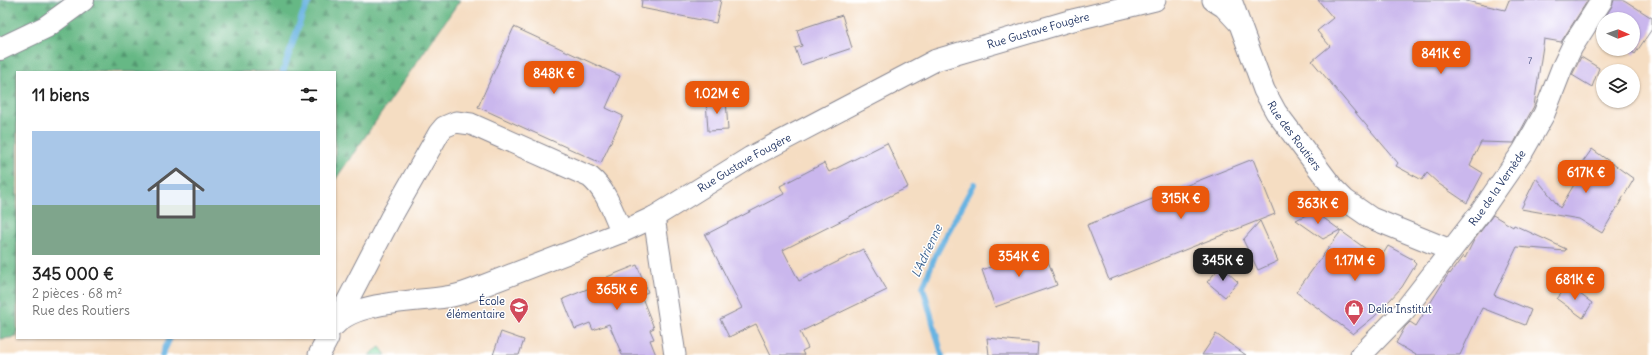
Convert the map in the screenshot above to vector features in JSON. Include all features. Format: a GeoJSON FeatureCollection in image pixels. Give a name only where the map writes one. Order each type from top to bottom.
{"type":"FeatureCollection","features":[{"type":"Feature","properties":{"kind":"main road"},"geometry":{"type":"LineString","coordinates":[[0,49],[46,27],[83,0]]}},
{"type":"Feature","properties":{"kind":"street","name":"Rue Gustave Fougère"},"geometry":{"type":"LineString","coordinates":[[336,327],[356,311],[448,297],[472,290],[622,232],[654,217],[751,157],[936,60],[1069,21],[1155,0]]}},
{"type":"Feature","properties":{"kind":"street"},"geometry":{"type":"LineString","coordinates":[[1213,0],[1224,7],[1238,21]]}},
{"type":"Feature","properties":{"kind":"street","name":"Rue des Routiers"},"geometry":{"type":"LineString","coordinates":[[1230,0],[1264,90],[1276,112],[1334,189],[1345,200],[1371,218],[1450,250]]}},
{"type":"Feature","properties":{"kind":"street","name":"Rue de la Vernède"},"geometry":{"type":"LineString","coordinates":[[1361,355],[1404,311],[1480,213],[1536,131],[1572,47],[1602,0]]}},
{"type":"Feature","properties":{"kind":"street"},"geometry":{"type":"LineString","coordinates":[[336,323],[390,219],[427,154],[444,127],[456,122],[471,124],[590,177],[597,183],[607,197],[622,232]]}},
{"type":"Feature","properties":{"kind":"street"},"geometry":{"type":"LineString","coordinates":[[654,217],[675,355]]}},
{"type":"Feature","properties":{"kind":"street","name":"Rue Gustave Fougère"},"geometry":{"type":"LineString","coordinates":[[319,355],[328,339]]}},
{"type":"Feature","properties":{"kind":"green space"},"geometry":{"type":"Polygon","coordinates":[[[0,0],[460,0],[336,179],[336,71],[16,71],[16,337],[0,339],[0,0]]]}},
{"type":"Feature","properties":{"kind":"green space"},"geometry":{"type":"Polygon","coordinates":[[[380,347],[386,355],[369,355],[380,347]]]}},
{"type":"Feature","properties":{"kind":"building"},"geometry":{"type":"Polygon","coordinates":[[[642,0],[721,0],[716,23],[641,8],[642,0]]]}},
{"type":"Feature","properties":{"kind":"building"},"geometry":{"type":"Polygon","coordinates":[[[1318,0],[1462,0],[1505,10],[1509,0],[1588,0],[1561,42],[1544,39],[1534,106],[1514,143],[1481,142],[1470,165],[1483,173],[1467,203],[1439,184],[1427,173],[1422,180],[1396,166],[1398,163],[1312,61],[1330,46],[1317,31],[1333,18],[1318,0]]]}},
{"type":"Feature","properties":{"kind":"building"},"geometry":{"type":"Polygon","coordinates":[[[1614,0],[1624,0],[1652,18],[1652,29],[1640,47],[1640,12],[1608,12],[1614,0]]]}},
{"type":"Feature","properties":{"kind":"building"},"geometry":{"type":"Polygon","coordinates":[[[842,15],[852,48],[801,65],[795,48],[802,46],[797,30],[842,15]]]}},
{"type":"Feature","properties":{"kind":"building"},"geometry":{"type":"Polygon","coordinates":[[[514,27],[620,76],[606,108],[623,116],[601,163],[478,107],[514,27]]]}},
{"type":"Feature","properties":{"kind":"building"},"geometry":{"type":"Polygon","coordinates":[[[1581,57],[1596,66],[1596,76],[1592,87],[1572,75],[1581,57]]]}},
{"type":"Feature","properties":{"kind":"building"},"geometry":{"type":"Polygon","coordinates":[[[726,99],[728,130],[708,131],[706,100],[726,99]]]}},
{"type":"Feature","properties":{"kind":"building"},"geometry":{"type":"Polygon","coordinates":[[[887,143],[908,187],[783,250],[799,281],[863,249],[887,290],[800,332],[808,348],[802,351],[804,355],[771,355],[756,324],[729,337],[720,319],[742,308],[705,235],[784,194],[780,186],[824,163],[829,172],[887,143]]]}},
{"type":"Feature","properties":{"kind":"building"},"geometry":{"type":"Polygon","coordinates":[[[1592,149],[1634,179],[1602,233],[1579,219],[1521,209],[1536,178],[1560,208],[1584,168],[1580,166],[1592,149]]]}},
{"type":"Feature","properties":{"kind":"building"},"geometry":{"type":"Polygon","coordinates":[[[1253,159],[1275,214],[1109,280],[1087,225],[1253,159]]]}},
{"type":"Feature","properties":{"kind":"building"},"geometry":{"type":"Polygon","coordinates":[[[1314,211],[1340,230],[1323,239],[1296,220],[1314,211]]]}},
{"type":"Feature","properties":{"kind":"building"},"geometry":{"type":"Polygon","coordinates":[[[1493,215],[1513,227],[1514,225],[1566,249],[1565,251],[1517,247],[1494,295],[1531,310],[1525,325],[1482,308],[1460,355],[1416,355],[1396,343],[1405,327],[1410,322],[1416,326],[1449,273],[1450,274],[1463,256],[1465,258],[1474,240],[1493,215]]]}},
{"type":"Feature","properties":{"kind":"building"},"geometry":{"type":"Polygon","coordinates":[[[1260,221],[1278,261],[1258,270],[1243,240],[1260,221]]]}},
{"type":"Feature","properties":{"kind":"building"},"geometry":{"type":"Polygon","coordinates":[[[1341,231],[1380,259],[1388,246],[1414,260],[1413,261],[1416,264],[1402,287],[1375,316],[1353,334],[1296,292],[1341,231]]]}},
{"type":"Feature","properties":{"kind":"building"},"geometry":{"type":"Polygon","coordinates":[[[1043,248],[1057,285],[995,307],[982,270],[1043,248]]]}},
{"type":"Feature","properties":{"kind":"building"},"geometry":{"type":"Polygon","coordinates":[[[637,265],[648,292],[641,295],[654,328],[650,330],[654,339],[650,340],[656,355],[622,355],[609,324],[593,330],[590,323],[575,329],[563,299],[609,280],[607,277],[637,265]]]}},
{"type":"Feature","properties":{"kind":"building"},"geometry":{"type":"Polygon","coordinates":[[[1221,266],[1238,282],[1225,297],[1207,282],[1221,266]]]}},
{"type":"Feature","properties":{"kind":"building"},"geometry":{"type":"Polygon","coordinates":[[[1568,285],[1592,303],[1583,318],[1557,299],[1568,285]]]}},
{"type":"Feature","properties":{"kind":"building"},"geometry":{"type":"Polygon","coordinates":[[[501,332],[524,340],[519,355],[493,355],[501,332]]]}},
{"type":"Feature","properties":{"kind":"building"},"geometry":{"type":"Polygon","coordinates":[[[1216,334],[1246,355],[1202,355],[1216,334]]]}},
{"type":"Feature","properties":{"kind":"building"},"geometry":{"type":"Polygon","coordinates":[[[987,338],[1038,343],[1037,355],[989,355],[987,338]]]}},
{"type":"Feature","properties":{"kind":"waterway"},"geometry":{"type":"LineString","coordinates":[[283,71],[303,13],[310,0]]}},
{"type":"Feature","properties":{"kind":"waterway","name":"L'Adrienne"},"geometry":{"type":"LineString","coordinates":[[942,355],[923,287],[935,256],[974,184]]}},
{"type":"Feature","properties":{"kind":"waterway"},"geometry":{"type":"LineString","coordinates":[[162,355],[170,339]]}},
{"type":"Feature","properties":{"kind":"place","name":"École élémentaire"},"geometry":{"type":"Point","coordinates":[519,324]}},
{"type":"Feature","properties":{"kind":"place","name":"Delia Institut"},"geometry":{"type":"Point","coordinates":[1354,326]}}]}
